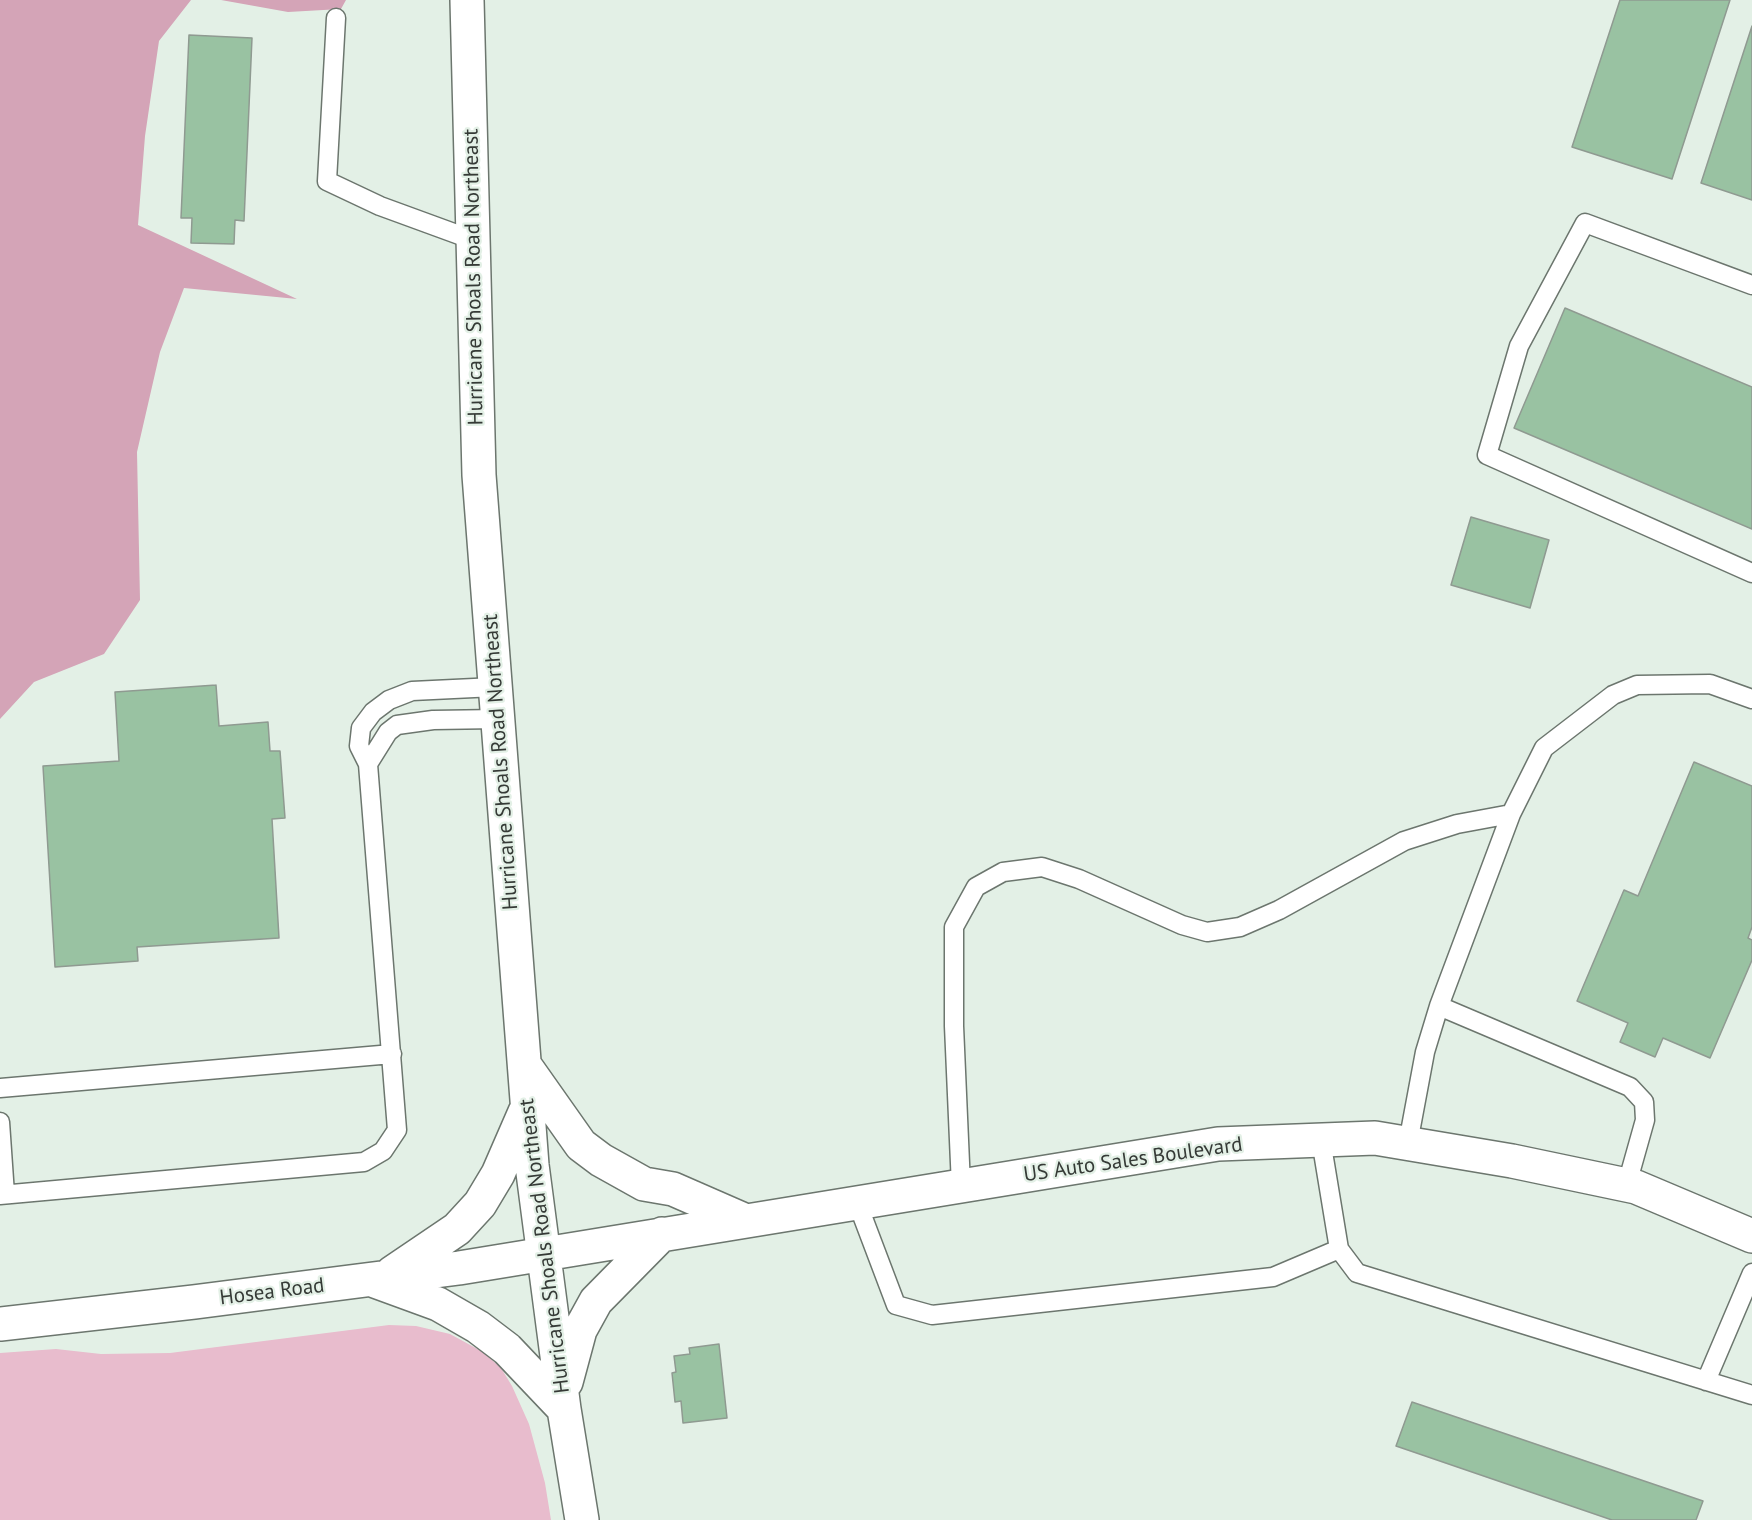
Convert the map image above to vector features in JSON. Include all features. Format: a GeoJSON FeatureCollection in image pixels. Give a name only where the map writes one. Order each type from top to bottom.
{"type":"FeatureCollection","features":[{"type":"Feature","properties":{"kind":"street","name":"Hurricane Shoals Road Northeast"},"geometry":{"type":"LineString","coordinates":[[467,0],[479,475],[528,1105],[542,1253],[582,1520]]}},
{"type":"Feature","properties":{"kind":"street"},"geometry":{"type":"LineString","coordinates":[[525,1064],[581,1145],[601,1160],[644,1184],[673,1189],[744,1220]]}},
{"type":"Feature","properties":{"kind":"street"},"geometry":{"type":"LineString","coordinates":[[379,1278],[457,1229],[480,1204],[498,1174],[528,1105]]}},
{"type":"Feature","properties":{"kind":"street","name":"US Auto Sales Boulevard"},"geometry":{"type":"LineString","coordinates":[[542,1253],[1218,1144],[1375,1138],[1512,1161],[1627,1184],[1752,1236]]}},
{"type":"Feature","properties":{"kind":"street"},"geometry":{"type":"LineString","coordinates":[[563,1402],[580,1330],[596,1301],[662,1234]]}},
{"type":"Feature","properties":{"kind":"street","name":"Hosea Road"},"geometry":{"type":"LineString","coordinates":[[0,1324],[379,1278],[542,1253]]}},
{"type":"Feature","properties":{"kind":"street"},"geometry":{"type":"LineString","coordinates":[[379,1278],[438,1305],[478,1327],[507,1349],[563,1402]]}},
{"type":"Feature","properties":{"kind":"lane"},"geometry":{"type":"LineString","coordinates":[[336,18],[327,181],[380,206],[473,240]]}},
{"type":"Feature","properties":{"kind":"lane"},"geometry":{"type":"LineString","coordinates":[[1752,285],[1585,223],[1519,346],[1487,455],[1752,573]]}},
{"type":"Feature","properties":{"kind":"lane"},"geometry":{"type":"LineString","coordinates":[[1408,1143],[1425,1052],[1439,1006],[1511,814],[1544,748],[1613,695],[1637,685],[1710,684],[1752,699]]}},
{"type":"Feature","properties":{"kind":"lane"},"geometry":{"type":"LineString","coordinates":[[0,1122],[3,1195],[364,1162],[383,1151],[397,1130],[368,764],[359,746],[361,728],[373,712],[389,700],[412,690],[497,703]]}},
{"type":"Feature","properties":{"kind":"lane"},"geometry":{"type":"LineString","coordinates":[[368,764],[388,732],[397,725],[433,720],[497,703]]}},
{"type":"Feature","properties":{"kind":"lane"},"geometry":{"type":"LineString","coordinates":[[961,1186],[954,1026],[954,927],[976,887],[1003,872],[1042,867],[1079,879],[1182,925],[1207,932],[1240,927],[1278,910],[1404,841],[1457,824],[1511,814]]}},
{"type":"Feature","properties":{"kind":"lane"},"geometry":{"type":"LineString","coordinates":[[1439,1006],[1630,1087],[1644,1102],[1645,1120],[1627,1184]]}},
{"type":"Feature","properties":{"kind":"lane"},"geometry":{"type":"LineString","coordinates":[[0,1088],[392,1054]]}},
{"type":"Feature","properties":{"kind":"lane"},"geometry":{"type":"LineString","coordinates":[[1321,1140],[1339,1249],[1357,1274],[1752,1395]]}},
{"type":"Feature","properties":{"kind":"lane"},"geometry":{"type":"LineString","coordinates":[[857,1202],[896,1305],[932,1315],[1274,1277],[1339,1249]]}},
{"type":"Feature","properties":{"kind":"lane"},"geometry":{"type":"LineString","coordinates":[[1706,1381],[1752,1273]]}},
{"type":"Feature","properties":{"kind":"shaded area"},"geometry":{"type":"Polygon","coordinates":[[[0,0],[191,0],[159,41],[145,136],[138,225],[297,299],[184,288],[160,352],[137,452],[140,600],[104,654],[34,682],[0,719],[0,0]]]}},
{"type":"Feature","properties":{"kind":"shaded area"},"geometry":{"type":"Polygon","coordinates":[[[221,0],[346,0],[341,9],[288,12],[221,0]]]}},
{"type":"Feature","properties":{"kind":"shaded area"},"geometry":{"type":"Polygon","coordinates":[[[389,1325],[416,1326],[450,1334],[483,1352],[501,1368],[529,1424],[545,1483],[551,1520],[0,1520],[0,1353],[56,1349],[101,1354],[170,1353],[389,1325]]]}},
{"type":"Feature","properties":{"kind":"building"},"geometry":{"type":"Polygon","coordinates":[[[1620,0],[1730,0],[1672,179],[1572,147],[1620,0]]]}},
{"type":"Feature","properties":{"kind":"building"},"geometry":{"type":"Polygon","coordinates":[[[1752,26],[1752,200],[1701,183],[1752,26]]]}},
{"type":"Feature","properties":{"kind":"building"},"geometry":{"type":"Polygon","coordinates":[[[189,35],[252,38],[244,221],[235,220],[234,244],[191,243],[192,218],[181,218],[189,35]]]}},
{"type":"Feature","properties":{"kind":"building"},"geometry":{"type":"Polygon","coordinates":[[[1565,308],[1752,387],[1752,529],[1514,428],[1565,308]]]}},
{"type":"Feature","properties":{"kind":"building"},"geometry":{"type":"Polygon","coordinates":[[[1471,517],[1549,540],[1530,608],[1451,585],[1471,517]]]}},
{"type":"Feature","properties":{"kind":"building"},"geometry":{"type":"Polygon","coordinates":[[[216,685],[219,726],[268,722],[270,751],[280,751],[285,818],[272,819],[279,938],[137,947],[138,961],[55,967],[43,766],[119,761],[115,692],[216,685]]]}},
{"type":"Feature","properties":{"kind":"building"},"geometry":{"type":"Polygon","coordinates":[[[1694,762],[1752,786],[1752,927],[1748,938],[1752,940],[1752,960],[1710,1058],[1663,1038],[1655,1057],[1620,1042],[1628,1023],[1577,1001],[1624,890],[1638,896],[1694,762]]]}},
{"type":"Feature","properties":{"kind":"building"},"geometry":{"type":"Polygon","coordinates":[[[719,1344],[727,1418],[683,1423],[681,1401],[675,1402],[672,1373],[676,1372],[674,1356],[690,1354],[689,1348],[719,1344]]]}},
{"type":"Feature","properties":{"kind":"building"},"geometry":{"type":"Polygon","coordinates":[[[1412,1402],[1703,1501],[1696,1520],[1612,1520],[1396,1446],[1412,1402]]]}}]}
